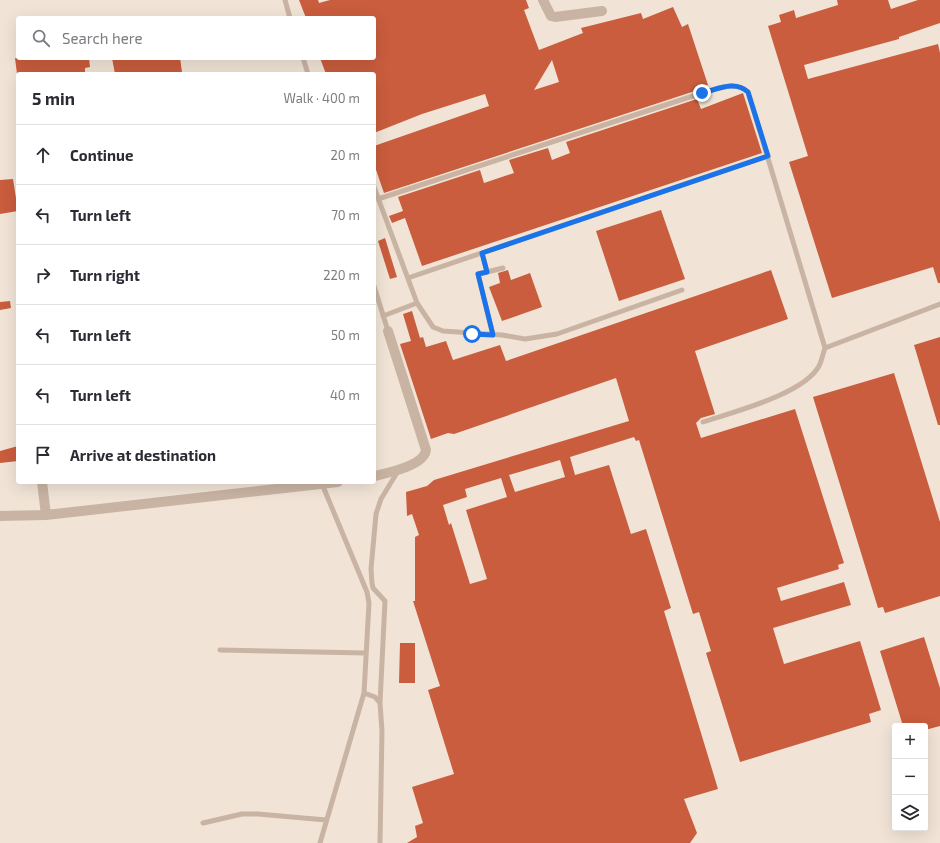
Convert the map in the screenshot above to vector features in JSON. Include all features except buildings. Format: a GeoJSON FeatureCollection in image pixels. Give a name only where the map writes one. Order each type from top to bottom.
{"type":"FeatureCollection","features":[{"type":"Feature","properties":{"kind":"street"},"geometry":{"type":"LineString","coordinates":[[543,0],[551,16],[555,17],[602,11]]}},
{"type":"Feature","properties":{"kind":"street"},"geometry":{"type":"LineString","coordinates":[[376,476],[398,471],[422,459],[426,455],[426,450],[388,331]]}},
{"type":"Feature","properties":{"kind":"street"},"geometry":{"type":"LineString","coordinates":[[42,484],[46,515]]}},
{"type":"Feature","properties":{"kind":"street"},"geometry":{"type":"LineString","coordinates":[[0,516],[46,515],[322,484]]}},
{"type":"Feature","properties":{"kind":"lane"},"geometry":{"type":"LineString","coordinates":[[285,0],[289,16]]}},
{"type":"Feature","properties":{"kind":"lane"},"geometry":{"type":"LineString","coordinates":[[304,60],[307,72]]}},
{"type":"Feature","properties":{"kind":"lane"},"geometry":{"type":"LineString","coordinates":[[378,199],[702,93],[736,85],[743,87],[748,92],[825,348],[819,366],[805,382],[763,402],[703,422]]}},
{"type":"Feature","properties":{"kind":"lane"},"geometry":{"type":"LineString","coordinates":[[408,278],[768,156]]}},
{"type":"Feature","properties":{"kind":"lane"},"geometry":{"type":"LineString","coordinates":[[376,193],[417,303],[433,327],[443,331],[525,339],[557,334],[682,290]]}},
{"type":"Feature","properties":{"kind":"lane"},"geometry":{"type":"LineString","coordinates":[[482,253],[487,272]]}},
{"type":"Feature","properties":{"kind":"lane"},"geometry":{"type":"LineString","coordinates":[[493,335],[478,274],[503,268]]}},
{"type":"Feature","properties":{"kind":"lane"},"geometry":{"type":"LineString","coordinates":[[376,293],[388,331]]}},
{"type":"Feature","properties":{"kind":"lane"},"geometry":{"type":"LineString","coordinates":[[383,316],[417,303]]}},
{"type":"Feature","properties":{"kind":"lane"},"geometry":{"type":"LineString","coordinates":[[825,348],[940,304]]}},
{"type":"Feature","properties":{"kind":"lane"},"geometry":{"type":"LineString","coordinates":[[380,843],[382,731],[380,703],[385,601],[373,588],[370,568],[376,514],[381,499],[398,471]]}},
{"type":"Feature","properties":{"kind":"lane"},"geometry":{"type":"LineString","coordinates":[[320,843],[364,693],[369,597],[322,484]]}},
{"type":"Feature","properties":{"kind":"lane"},"geometry":{"type":"LineString","coordinates":[[220,650],[365,653]]}},
{"type":"Feature","properties":{"kind":"lane"},"geometry":{"type":"LineString","coordinates":[[364,693],[375,697],[380,703]]}},
{"type":"Feature","properties":{"kind":"lane"},"geometry":{"type":"LineString","coordinates":[[203,823],[242,814],[326,820]]}},
{"type":"Feature","properties":{"kind":"route"},"geometry":{"type":"LineString","coordinates":[[472,334],[493,335],[478,274],[487,272],[482,253],[768,156],[748,92],[743,87],[736,85],[702,93]]}}]}
